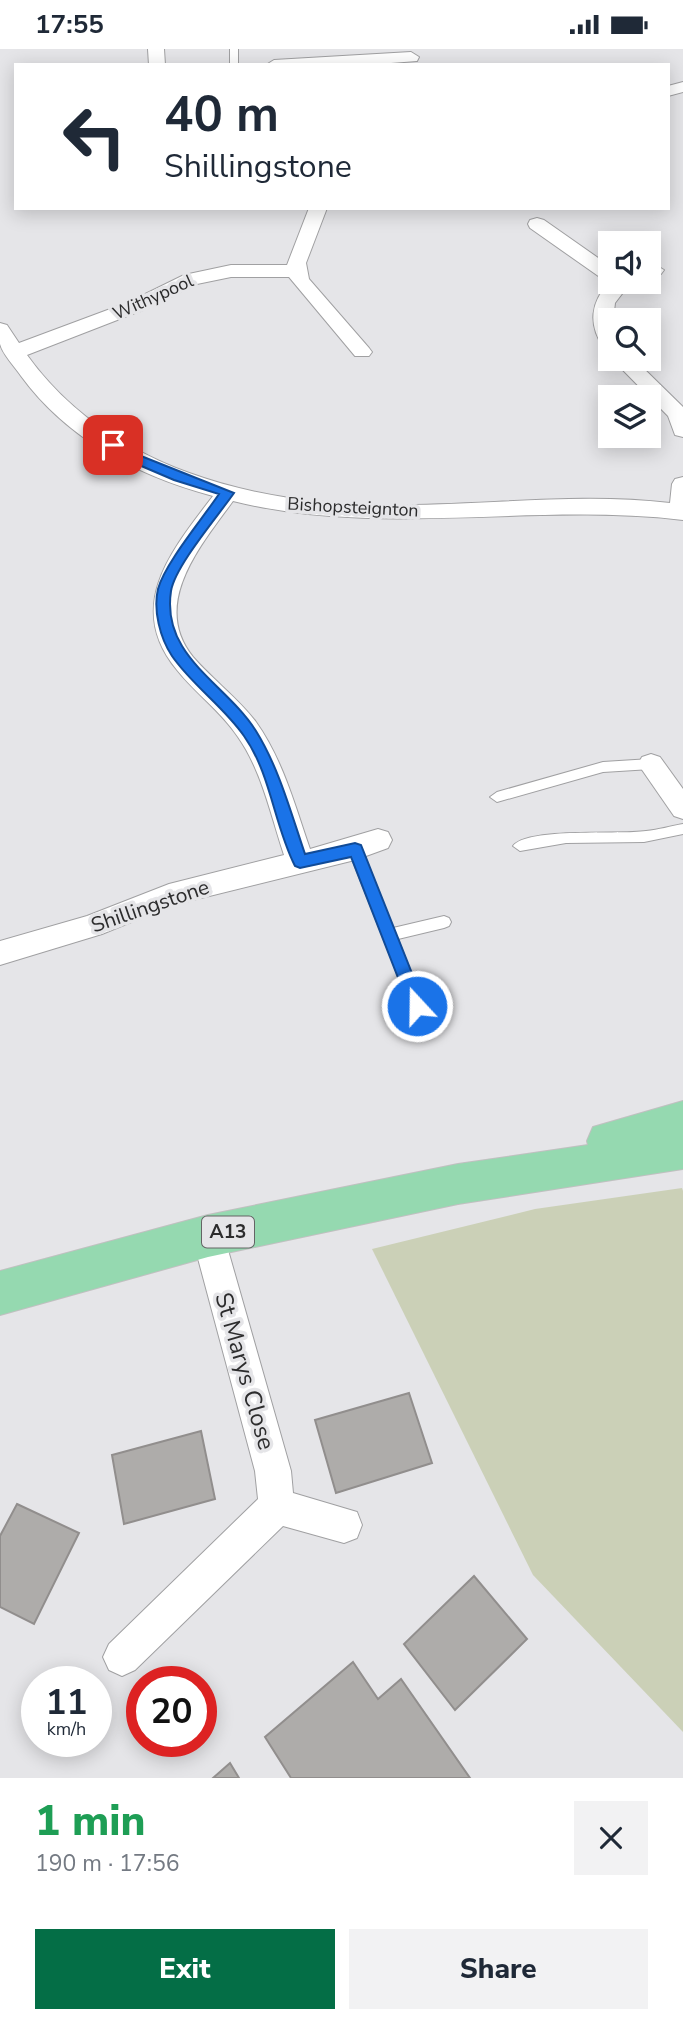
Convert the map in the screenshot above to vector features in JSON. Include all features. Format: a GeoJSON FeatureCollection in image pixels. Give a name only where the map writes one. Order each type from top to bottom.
{"type":"FeatureCollection","features":[{"type":"Feature","properties":{"kind":"main road","name":"A13"},"geometry":{"type":"LineString","coordinates":[[458,1184],[683,1120]]}},
{"type":"Feature","properties":{"kind":"main road","name":"A13"},"geometry":{"type":"LineString","coordinates":[[0,1293],[208,1236],[458,1184],[683,1150]]}},
{"type":"Feature","properties":{"kind":"street"},"geometry":{"type":"LineString","coordinates":[[308,63],[412,57]]}},
{"type":"Feature","properties":{"kind":"street"},"geometry":{"type":"LineString","coordinates":[[317,210],[296,263],[299,281],[362,352]]}},
{"type":"Feature","properties":{"kind":"street"},"geometry":{"type":"LineString","coordinates":[[537,224],[598,267]]}},
{"type":"Feature","properties":{"kind":"street","name":"Withypool"},"geometry":{"type":"LineString","coordinates":[[15,352],[136,306],[191,279],[231,271],[296,271]]}},
{"type":"Feature","properties":{"kind":"street","name":"Bishopsteignton"},"geometry":{"type":"LineString","coordinates":[[0,330],[58,406],[89,431],[136,459],[227,493],[324,510],[388,513],[592,505],[682,511]]}},
{"type":"Feature","properties":{"kind":"street"},"geometry":{"type":"LineString","coordinates":[[634,371],[681,419]]}},
{"type":"Feature","properties":{"kind":"street"},"geometry":{"type":"LineString","coordinates":[[682,511],[683,484]]}},
{"type":"Feature","properties":{"kind":"street"},"geometry":{"type":"LineString","coordinates":[[227,493],[180,560],[165,589],[167,633],[177,653],[250,732],[267,766],[300,861]]}},
{"type":"Feature","properties":{"kind":"street"},"geometry":{"type":"LineString","coordinates":[[651,764],[683,811]]}},
{"type":"Feature","properties":{"kind":"street","name":"Shillingstone"},"geometry":{"type":"LineString","coordinates":[[0,953],[43,943],[169,895],[367,845]]}},
{"type":"Feature","properties":{"kind":"street","name":"St Marys Close"},"geometry":{"type":"LineString","coordinates":[[208,1236],[273,1471],[277,1506]]}},
{"type":"Feature","properties":{"kind":"street"},"geometry":{"type":"LineString","coordinates":[[122,1657],[277,1506],[344,1525]]}},
{"type":"Feature","properties":{"kind":"lane"},"geometry":{"type":"LineString","coordinates":[[498,797],[603,767],[651,764]]}},
{"type":"Feature","properties":{"kind":"lane"},"geometry":{"type":"LineString","coordinates":[[520,846],[552,839],[643,837],[683,811]]}},
{"type":"Feature","properties":{"kind":"lane"},"geometry":{"type":"LineString","coordinates":[[367,845],[390,935],[417,1006]]}},
{"type":"Feature","properties":{"kind":"lane"},"geometry":{"type":"LineString","coordinates":[[390,935],[444,922]]}},
{"type":"Feature","properties":{"kind":"green space"},"geometry":{"type":"Polygon","coordinates":[[[682,1188],[683,1732],[533,1575],[372,1249],[535,1209],[682,1188]]]}},
{"type":"Feature","properties":{"kind":"building"},"geometry":{"type":"Polygon","coordinates":[[[409,1393],[432,1463],[336,1493],[315,1420],[409,1393]]]}},
{"type":"Feature","properties":{"kind":"building"},"geometry":{"type":"Polygon","coordinates":[[[201,1431],[215,1499],[124,1524],[112,1455],[201,1431]]]}},
{"type":"Feature","properties":{"kind":"building"},"geometry":{"type":"Polygon","coordinates":[[[17,1504],[79,1533],[34,1624],[0,1607],[0,1536],[17,1504]]]}},
{"type":"Feature","properties":{"kind":"building"},"geometry":{"type":"Polygon","coordinates":[[[474,1576],[527,1639],[455,1710],[404,1644],[474,1576]]]}},
{"type":"Feature","properties":{"kind":"building"},"geometry":{"type":"Polygon","coordinates":[[[353,1662],[378,1699],[401,1679],[470,1778],[291,1778],[265,1737],[353,1662]]]}},
{"type":"Feature","properties":{"kind":"building"},"geometry":{"type":"Polygon","coordinates":[[[230,1763],[239,1778],[213,1778],[230,1763]]]}},
{"type":"Feature","properties":{"kind":"route"},"geometry":{"type":"LineString","coordinates":[[113,445],[136,459],[227,493],[180,560],[165,589],[167,633],[177,653],[250,732],[267,766],[300,861],[355,849],[417,1006]]}}]}
